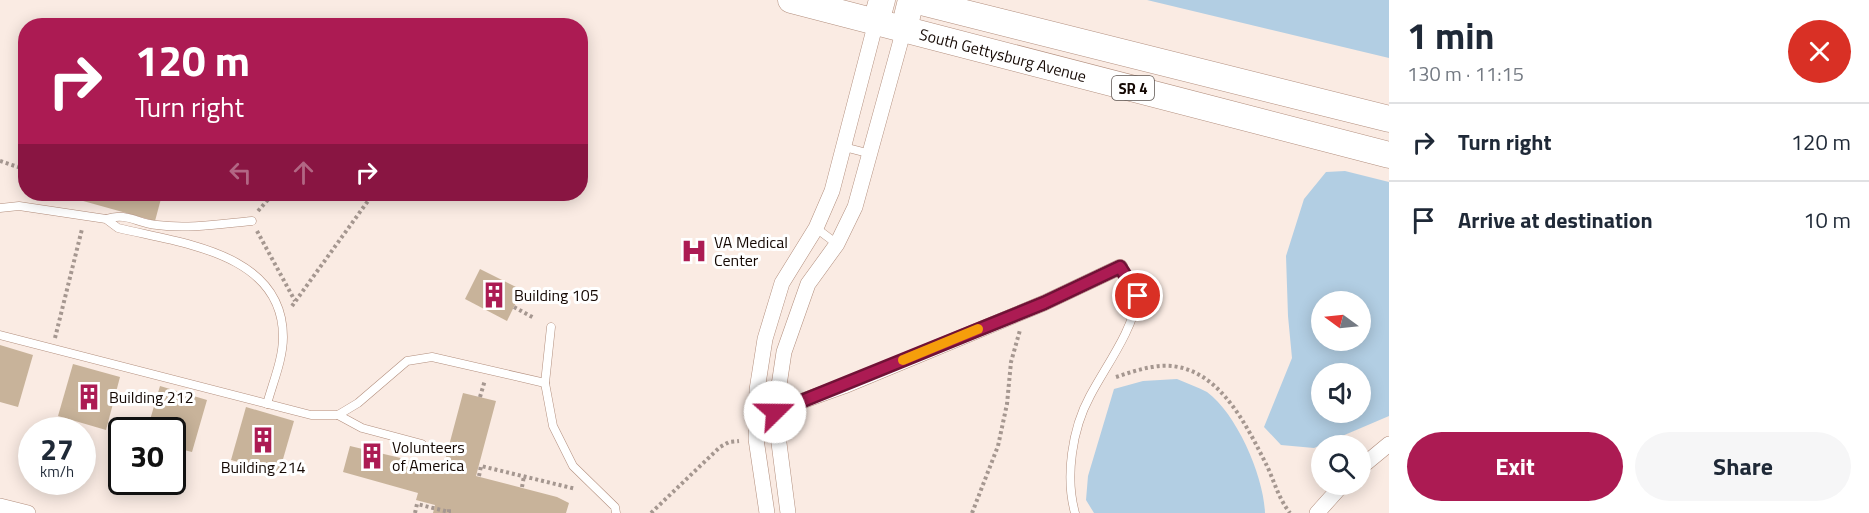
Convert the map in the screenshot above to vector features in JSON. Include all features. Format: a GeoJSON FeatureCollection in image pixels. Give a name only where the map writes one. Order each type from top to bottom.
{"type":"FeatureCollection","features":[{"type":"Feature","properties":{"kind":"main road","name":"South Gettysburg Avenue"},"geometry":{"type":"LineString","coordinates":[[791,0],[879,11],[904,29],[1389,155]]}},
{"type":"Feature","properties":{"kind":"main road","name":"South Gettysburg Avenue"},"geometry":{"type":"LineString","coordinates":[[912,0],[1389,119]]}},
{"type":"Feature","properties":{"kind":"main road"},"geometry":{"type":"LineString","coordinates":[[904,29],[912,0]]}},
{"type":"Feature","properties":{"kind":"street"},"geometry":{"type":"LineString","coordinates":[[767,513],[756,439],[757,390],[765,339],[782,283],[816,228],[832,191],[879,11]]}},
{"type":"Feature","properties":{"kind":"street"},"geometry":{"type":"LineString","coordinates":[[788,513],[775,412],[784,352],[808,284],[837,244],[855,207],[904,29]]}},
{"type":"Feature","properties":{"kind":"street"},"geometry":{"type":"LineString","coordinates":[[757,416],[775,412],[1044,303],[1120,267]]}},
{"type":"Feature","properties":{"kind":"street"},"geometry":{"type":"LineString","coordinates":[[1371,459],[1389,444]]}},
{"type":"Feature","properties":{"kind":"street"},"geometry":{"type":"LineString","coordinates":[[1317,513],[1333,495]]}},
{"type":"Feature","properties":{"kind":"street"},"geometry":{"type":"LineString","coordinates":[[0,506],[28,513]]}},
{"type":"Feature","properties":{"kind":"lane"},"geometry":{"type":"LineString","coordinates":[[844,147],[871,154]]}},
{"type":"Feature","properties":{"kind":"lane"},"geometry":{"type":"LineString","coordinates":[[0,208],[19,206],[106,219],[119,215],[155,225],[196,226],[252,220]]}},
{"type":"Feature","properties":{"kind":"lane"},"geometry":{"type":"LineString","coordinates":[[106,219],[118,228],[222,255],[244,265],[261,279],[280,317],[283,336],[280,358],[267,404]]}},
{"type":"Feature","properties":{"kind":"lane"},"geometry":{"type":"LineString","coordinates":[[816,228],[837,244]]}},
{"type":"Feature","properties":{"kind":"lane"},"geometry":{"type":"LineString","coordinates":[[1075,513],[1071,469],[1076,435],[1088,398],[1135,314],[1138,296],[1120,267]]}},
{"type":"Feature","properties":{"kind":"lane"},"geometry":{"type":"LineString","coordinates":[[551,327],[545,383],[553,426],[573,466],[615,507],[616,513]]}},
{"type":"Feature","properties":{"kind":"lane"},"geometry":{"type":"LineString","coordinates":[[0,335],[311,416],[338,415],[358,403],[407,361],[432,357],[545,383]]}},
{"type":"Feature","properties":{"kind":"lane"},"geometry":{"type":"LineString","coordinates":[[338,415],[362,428],[422,444]]}},
{"type":"Feature","properties":{"kind":"path"},"geometry":{"type":"LineString","coordinates":[[0,161],[18,167]]}},
{"type":"Feature","properties":{"kind":"path"},"geometry":{"type":"LineString","coordinates":[[267,201],[252,220],[295,301]]}},
{"type":"Feature","properties":{"kind":"path"},"geometry":{"type":"LineString","coordinates":[[280,317],[295,301],[368,201]]}},
{"type":"Feature","properties":{"kind":"path"},"geometry":{"type":"LineString","coordinates":[[54,342],[86,216]]}},
{"type":"Feature","properties":{"kind":"path"},"geometry":{"type":"LineString","coordinates":[[514,307],[534,318]]}},
{"type":"Feature","properties":{"kind":"path"},"geometry":{"type":"LineString","coordinates":[[972,513],[998,446],[1007,404],[1011,362],[1020,329]]}},
{"type":"Feature","properties":{"kind":"path"},"geometry":{"type":"LineString","coordinates":[[1101,376],[1107,380],[1164,366],[1195,372],[1207,378],[1234,406],[1253,440],[1276,492],[1290,513]]}},
{"type":"Feature","properties":{"kind":"path"},"geometry":{"type":"LineString","coordinates":[[651,513],[720,447],[729,442],[746,440]]}},
{"type":"Feature","properties":{"kind":"path"},"geometry":{"type":"LineString","coordinates":[[479,476],[480,465],[576,489]]}},
{"type":"Feature","properties":{"kind":"path"},"geometry":{"type":"LineString","coordinates":[[522,488],[524,476]]}},
{"type":"Feature","properties":{"kind":"path"},"geometry":{"type":"LineString","coordinates":[[415,513],[417,504],[449,511]]}},
{"type":"Feature","properties":{"kind":"water"},"geometry":{"type":"Polygon","coordinates":[[[1147,0],[1389,0],[1389,58],[1147,0]]]}},
{"type":"Feature","properties":{"kind":"water"},"geometry":{"type":"Polygon","coordinates":[[[1345,171],[1389,182],[1389,416],[1344,435],[1311,435],[1311,448],[1281,445],[1264,427],[1292,358],[1286,256],[1304,199],[1326,172],[1345,171]]]}},
{"type":"Feature","properties":{"kind":"water"},"geometry":{"type":"Polygon","coordinates":[[[1177,379],[1207,392],[1229,415],[1254,465],[1260,482],[1265,513],[1094,513],[1086,500],[1088,476],[1114,389],[1143,381],[1177,379]]]}},
{"type":"Feature","properties":{"kind":"building"},"geometry":{"type":"Polygon","coordinates":[[[83,201],[160,201],[155,221],[83,201]]]}},
{"type":"Feature","properties":{"kind":"building","name":"Building 105"},"geometry":{"type":"Polygon","coordinates":[[[480,269],[522,290],[507,321],[465,299],[480,269]]]}},
{"type":"Feature","properties":{"kind":"building"},"geometry":{"type":"Polygon","coordinates":[[[0,345],[33,355],[18,407],[0,402],[0,345]]]}},
{"type":"Feature","properties":{"kind":"building","name":"Building 212"},"geometry":{"type":"Polygon","coordinates":[[[73,364],[120,377],[106,430],[96,427],[96,417],[58,416],[73,364]]]}},
{"type":"Feature","properties":{"kind":"building"},"geometry":{"type":"Polygon","coordinates":[[[160,386],[207,400],[192,452],[186,450],[186,417],[151,417],[160,386]]]}},
{"type":"Feature","properties":{"kind":"building","name":"Volunteers of America"},"geometry":{"type":"Polygon","coordinates":[[[463,393],[496,401],[476,476],[557,497],[569,503],[566,513],[433,513],[435,505],[416,500],[418,493],[343,472],[350,446],[443,468],[463,393]]]}},
{"type":"Feature","properties":{"kind":"building","name":"Building 214"},"geometry":{"type":"Polygon","coordinates":[[[246,407],[294,421],[279,473],[231,460],[246,407]]]}},
{"type":"Feature","properties":{"kind":"slow traffic"},"geometry":{"type":"LineString","coordinates":[[903,360],[978,329]]}},
{"type":"Feature","properties":{"kind":"place","name":"VA Medical Center"},"geometry":{"type":"Point","coordinates":[694,251]}},
{"type":"Feature","properties":{"kind":"place","name":"Building 105"},"geometry":{"type":"Point","coordinates":[494,295]}},
{"type":"Feature","properties":{"kind":"place","name":"Building 212"},"geometry":{"type":"Point","coordinates":[89,397]}},
{"type":"Feature","properties":{"kind":"place","name":"Building 214"},"geometry":{"type":"Point","coordinates":[263,440]}},
{"type":"Feature","properties":{"kind":"place","name":"Volunteers of America"},"geometry":{"type":"Point","coordinates":[372,456]}},
{"type":"Feature","properties":{"kind":"route"},"geometry":{"type":"LineString","coordinates":[[775,412],[844,386],[936,345],[1044,303],[1120,267],[1138,296]]}}]}
